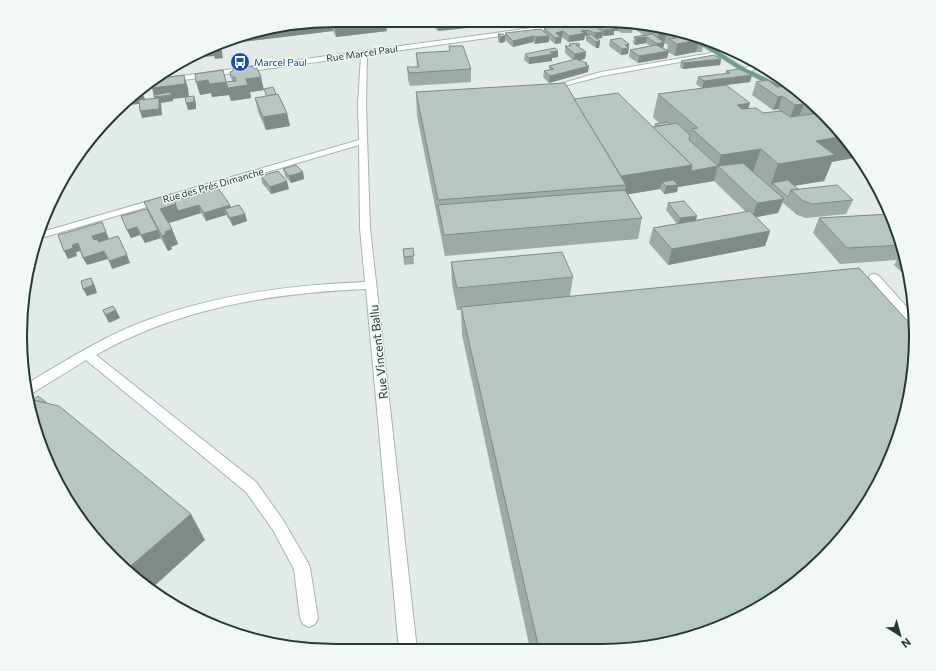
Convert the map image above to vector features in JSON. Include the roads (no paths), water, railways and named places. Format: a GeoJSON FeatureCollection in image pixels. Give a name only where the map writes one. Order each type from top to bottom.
{"type":"FeatureCollection","features":[{"type":"Feature","properties":{"kind":"main road"},"geometry":{"type":"LineString","coordinates":[[703,44],[745,70],[788,91]]}},
{"type":"Feature","properties":{"kind":"street","name":"Rue Marcel Paul"},"geometry":{"type":"LineString","coordinates":[[160,82],[554,27]]}},
{"type":"Feature","properties":{"kind":"street","name":"Rue Vincent Ballu"},"geometry":{"type":"LineString","coordinates":[[364,53],[362,105],[365,228],[407,644]]}},
{"type":"Feature","properties":{"kind":"street"},"geometry":{"type":"LineString","coordinates":[[560,85],[601,74],[717,54]]}},
{"type":"Feature","properties":{"kind":"street"},"geometry":{"type":"LineString","coordinates":[[745,70],[752,67]]}},
{"type":"Feature","properties":{"kind":"street","name":"Rue des Prés Dimanche"},"geometry":{"type":"LineString","coordinates":[[44,234],[363,141]]}},
{"type":"Feature","properties":{"kind":"street"},"geometry":{"type":"LineString","coordinates":[[874,278],[908,315]]}},
{"type":"Feature","properties":{"kind":"street"},"geometry":{"type":"LineString","coordinates":[[32,388],[87,354],[145,326],[180,313],[231,299],[281,291],[371,285]]}},
{"type":"Feature","properties":{"kind":"street"},"geometry":{"type":"LineString","coordinates":[[87,354],[250,487],[278,525],[302,568],[309,618]]}},
{"type":"Feature","properties":{"kind":"place","name":"Marcel Paul"},"geometry":{"type":"Point","coordinates":[240,62]}}]}
